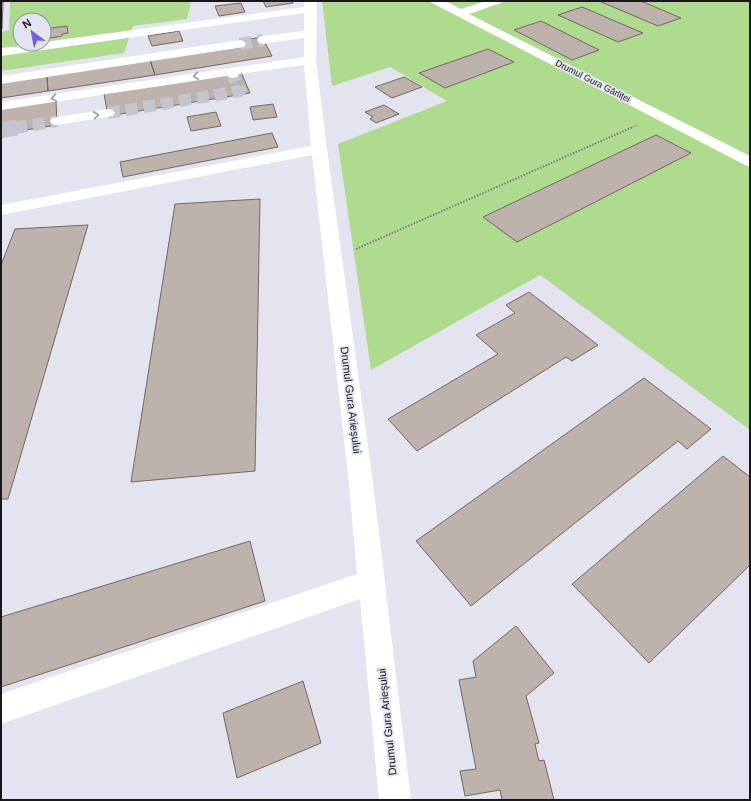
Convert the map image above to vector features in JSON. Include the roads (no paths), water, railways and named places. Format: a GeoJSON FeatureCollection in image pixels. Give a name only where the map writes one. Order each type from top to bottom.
{"type":"FeatureCollection","features":[{"type":"Feature","properties":{"kind":"street","name":"Drumul Gura Gârliței"},"geometry":{"type":"LineString","coordinates":[[436,1],[750,162]]}},
{"type":"Feature","properties":{"kind":"street"},"geometry":{"type":"LineString","coordinates":[[460,13],[497,1]]}},
{"type":"Feature","properties":{"kind":"street"},"geometry":{"type":"LineString","coordinates":[[1,52],[311,5]]}},
{"type":"Feature","properties":{"kind":"street","name":"Drumul Gura Arieșului"},"geometry":{"type":"LineString","coordinates":[[311,5],[310,60],[319,149],[360,475],[396,800]]}},
{"type":"Feature","properties":{"kind":"street"},"geometry":{"type":"LineString","coordinates":[[263,40],[310,34]]}},
{"type":"Feature","properties":{"kind":"street"},"geometry":{"type":"LineString","coordinates":[[1,80],[240,44]]}},
{"type":"Feature","properties":{"kind":"street"},"geometry":{"type":"LineString","coordinates":[[1,106],[232,72],[286,62],[310,60]]}},
{"type":"Feature","properties":{"kind":"street"},"geometry":{"type":"LineString","coordinates":[[78,94],[79,117]]}},
{"type":"Feature","properties":{"kind":"street"},"geometry":{"type":"LineString","coordinates":[[57,121],[108,113]]}},
{"type":"Feature","properties":{"kind":"street"},"geometry":{"type":"LineString","coordinates":[[1,210],[319,149]]}},
{"type":"Feature","properties":{"kind":"street"},"geometry":{"type":"LineString","coordinates":[[1,709],[372,582]]}},
{"type":"Feature","properties":{"kind":"tunnel"},"geometry":{"type":"LineString","coordinates":[[240,44],[263,40]]}},
{"type":"Feature","properties":{"kind":"tunnel"},"geometry":{"type":"LineString","coordinates":[[108,113],[240,91],[232,74]]}},
{"type":"Feature","properties":{"kind":"tunnel"},"geometry":{"type":"LineString","coordinates":[[15,128],[57,121]]}},
{"type":"Feature","properties":{"kind":"tunnel"},"geometry":{"type":"LineString","coordinates":[[15,128],[22,127]]}},
{"type":"Feature","properties":{"kind":"tunnel"},"geometry":{"type":"LineString","coordinates":[[1,130],[15,128]]}}]}
